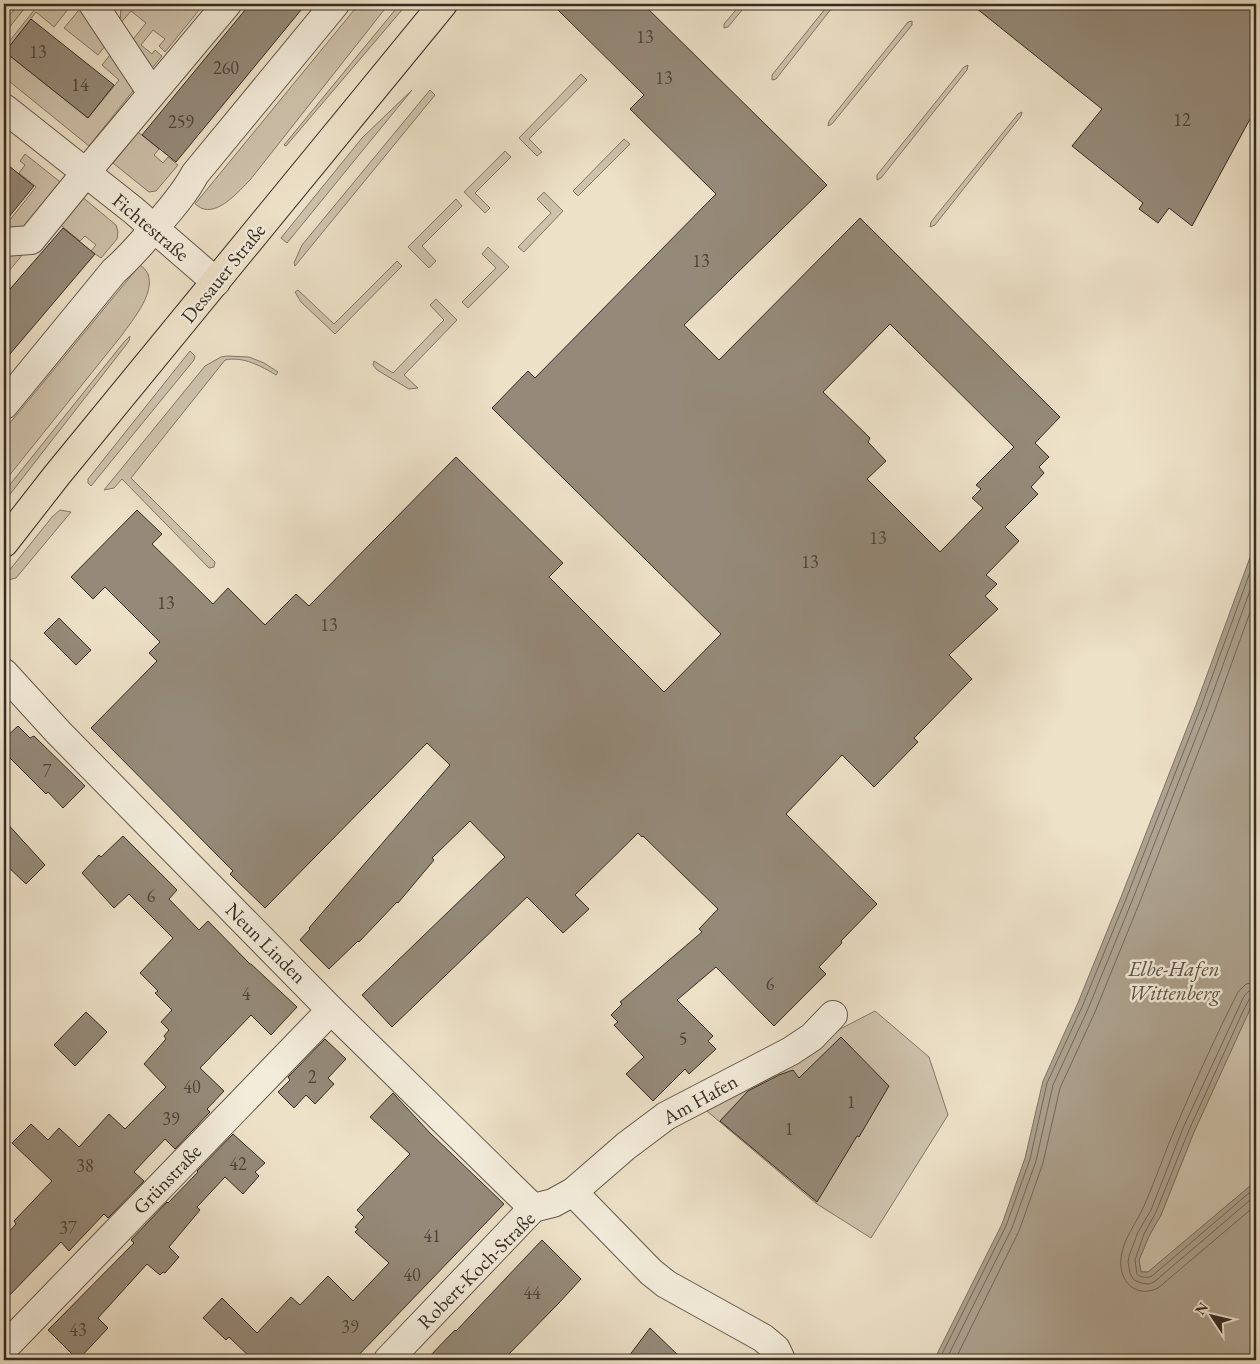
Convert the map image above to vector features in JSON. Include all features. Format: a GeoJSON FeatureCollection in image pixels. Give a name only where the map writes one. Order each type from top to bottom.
{"type":"FeatureCollection","features":[{"type":"Feature","properties":{"kind":"main road","name":"Dessauer Straße"},"geometry":{"type":"LineString","coordinates":[[4,543],[443,4]]}},
{"type":"Feature","properties":{"kind":"street"},"geometry":{"type":"LineString","coordinates":[[93,4],[152,94]]}},
{"type":"Feature","properties":{"kind":"street"},"geometry":{"type":"LineString","coordinates":[[4,242],[31,240],[227,4]]}},
{"type":"Feature","properties":{"kind":"street"},"geometry":{"type":"LineString","coordinates":[[4,405],[114,272],[126,261],[188,188],[195,174],[335,4]]}},
{"type":"Feature","properties":{"kind":"street","name":"Fichtestraße"},"geometry":{"type":"LineString","coordinates":[[4,108],[154,229],[216,282]]}},
{"type":"Feature","properties":{"kind":"street","name":"Neun Linden"},"geometry":{"type":"LineString","coordinates":[[4,673],[59,733],[331,1010],[534,1208]]}},
{"type":"Feature","properties":{"kind":"street","name":"Grünstraße"},"geometry":{"type":"LineString","coordinates":[[4,1348],[331,1010]]}},
{"type":"Feature","properties":{"kind":"street","name":"Am Hafen"},"geometry":{"type":"LineString","coordinates":[[573,1192],[626,1146],[666,1116],[791,1051],[812,1037],[833,1015]]}},
{"type":"Feature","properties":{"kind":"street"},"geometry":{"type":"LineString","coordinates":[[573,1192],[651,1272],[666,1284],[763,1338],[776,1350],[781,1360]]}},
{"type":"Feature","properties":{"kind":"street","name":"Robert-Koch-Straße"},"geometry":{"type":"LineString","coordinates":[[388,1360],[534,1208],[553,1203],[573,1192]]}},
{"type":"Feature","properties":{"kind":"shaded area"},"geometry":{"type":"Polygon","coordinates":[[[19,4],[28,4],[4,34],[4,14],[8,17],[19,4]]]}},
{"type":"Feature","properties":{"kind":"shaded area"},"geometry":{"type":"Polygon","coordinates":[[[39,4],[72,4],[54,27],[36,12],[5,52],[88,118],[119,80],[102,65],[114,50],[137,86],[89,146],[4,77],[4,48],[39,4]]]}},
{"type":"Feature","properties":{"kind":"shaded area"},"geometry":{"type":"Polygon","coordinates":[[[121,4],[204,4],[165,52],[159,46],[165,39],[153,30],[141,45],[152,54],[155,50],[162,56],[149,72],[130,43],[146,23],[131,11],[120,24],[121,4]]]}},
{"type":"Feature","properties":{"kind":"shaded area"},"geometry":{"type":"Polygon","coordinates":[[[359,4],[377,4],[384,10],[250,180],[221,206],[208,210],[195,204],[359,4]]]}},
{"type":"Feature","properties":{"kind":"shaded area"},"geometry":{"type":"Polygon","coordinates":[[[400,4],[407,4],[286,146],[284,145],[400,4]]]}},
{"type":"Feature","properties":{"kind":"shaded area"},"geometry":{"type":"Polygon","coordinates":[[[741,4],[747,4],[728,27],[724,28],[724,24],[741,4]]]}},
{"type":"Feature","properties":{"kind":"shaded area"},"geometry":{"type":"Polygon","coordinates":[[[829,4],[835,4],[776,79],[772,80],[772,75],[829,4]]]}},
{"type":"Feature","properties":{"kind":"shaded area"},"geometry":{"type":"Polygon","coordinates":[[[83,5],[108,42],[98,55],[64,28],[83,5]]]}},
{"type":"Feature","properties":{"kind":"shaded area"},"geometry":{"type":"Polygon","coordinates":[[[912,21],[912,25],[832,124],[828,126],[829,121],[908,22],[912,21]]]}},
{"type":"Feature","properties":{"kind":"shaded area"},"geometry":{"type":"Polygon","coordinates":[[[968,65],[967,70],[881,178],[877,180],[877,175],[964,67],[968,65]]]}},
{"type":"Feature","properties":{"kind":"shaded area"},"geometry":{"type":"Polygon","coordinates":[[[581,74],[587,80],[529,139],[542,152],[537,156],[519,138],[581,74]]]}},
{"type":"Feature","properties":{"kind":"shaded area"},"geometry":{"type":"Polygon","coordinates":[[[412,90],[287,243],[281,238],[362,138],[412,90]]]}},
{"type":"Feature","properties":{"kind":"shaded area"},"geometry":{"type":"Polygon","coordinates":[[[430,90],[435,95],[295,266],[294,263],[302,245],[430,90]]]}},
{"type":"Feature","properties":{"kind":"shaded area"},"geometry":{"type":"Polygon","coordinates":[[[1022,112],[1021,116],[935,225],[930,227],[931,222],[1018,114],[1022,112]]]}},
{"type":"Feature","properties":{"kind":"shaded area"},"geometry":{"type":"Polygon","coordinates":[[[138,132],[159,149],[154,155],[163,163],[168,157],[178,165],[156,191],[149,192],[113,163],[138,132]]]}},
{"type":"Feature","properties":{"kind":"shaded area"},"geometry":{"type":"Polygon","coordinates":[[[624,139],[630,144],[578,196],[573,191],[624,139]]]}},
{"type":"Feature","properties":{"kind":"shaded area"},"geometry":{"type":"Polygon","coordinates":[[[505,151],[511,157],[475,193],[490,208],[485,213],[464,192],[505,151]]]}},
{"type":"Feature","properties":{"kind":"shaded area"},"geometry":{"type":"Polygon","coordinates":[[[25,154],[64,185],[25,234],[4,235],[5,219],[9,221],[36,187],[19,173],[25,165],[20,161],[25,154]]]}},
{"type":"Feature","properties":{"kind":"shaded area"},"geometry":{"type":"Polygon","coordinates":[[[544,192],[563,211],[524,252],[518,247],[551,213],[537,199],[544,192]]]}},
{"type":"Feature","properties":{"kind":"shaded area"},"geometry":{"type":"Polygon","coordinates":[[[81,196],[116,225],[117,239],[101,258],[91,251],[96,245],[85,236],[80,241],[58,223],[81,196]]]}},
{"type":"Feature","properties":{"kind":"shaded area"},"geometry":{"type":"Polygon","coordinates":[[[456,199],[462,206],[422,246],[436,261],[429,268],[408,247],[456,199]]]}},
{"type":"Feature","properties":{"kind":"shaded area"},"geometry":{"type":"Polygon","coordinates":[[[488,247],[509,267],[468,308],[462,302],[496,268],[482,254],[488,247]]]}},
{"type":"Feature","properties":{"kind":"shaded area"},"geometry":{"type":"Polygon","coordinates":[[[4,248],[28,248],[4,277],[4,248]]]}},
{"type":"Feature","properties":{"kind":"shaded area"},"geometry":{"type":"Polygon","coordinates":[[[397,261],[402,266],[335,334],[301,302],[295,292],[298,290],[334,324],[397,261]]]}},
{"type":"Feature","properties":{"kind":"shaded area"},"geometry":{"type":"Polygon","coordinates":[[[140,265],[148,274],[149,282],[146,298],[137,314],[4,482],[4,430],[140,265]]]}},
{"type":"Feature","properties":{"kind":"shaded area"},"geometry":{"type":"Polygon","coordinates":[[[436,299],[457,320],[404,375],[418,388],[409,389],[377,370],[373,365],[374,361],[393,373],[444,320],[430,305],[436,299]]]}},
{"type":"Feature","properties":{"kind":"shaded area"},"geometry":{"type":"Polygon","coordinates":[[[130,336],[129,341],[4,502],[4,492],[130,336]]]}},
{"type":"Feature","properties":{"kind":"shaded area"},"geometry":{"type":"Polygon","coordinates":[[[190,351],[195,356],[194,360],[91,486],[88,483],[88,479],[190,351]]]}},
{"type":"Feature","properties":{"kind":"shaded area"},"geometry":{"type":"Polygon","coordinates":[[[221,357],[249,357],[264,363],[278,372],[276,375],[258,365],[238,359],[225,360],[131,478],[215,562],[214,567],[209,568],[122,479],[114,488],[104,490],[205,366],[221,357]]]}},
{"type":"Feature","properties":{"kind":"shaded area"},"geometry":{"type":"Polygon","coordinates":[[[60,510],[71,512],[16,578],[4,581],[4,577],[52,517],[60,510]]]}},
{"type":"Feature","properties":{"kind":"shaded area"},"geometry":{"type":"Polygon","coordinates":[[[1256,996],[1256,1181],[1148,1272],[1141,1272],[1139,1260],[1149,1236],[1161,1215],[1194,1132],[1256,996]]]}},
{"type":"Feature","properties":{"kind":"shaded area"},"geometry":{"type":"Polygon","coordinates":[[[875,1011],[929,1057],[948,1115],[871,1238],[817,1204],[701,1106],[875,1011]]]}},
{"type":"Feature","properties":{"kind":"water"},"geometry":{"type":"Polygon","coordinates":[[[1256,437],[1256,472],[1252,455],[1256,437]]]}},
{"type":"Feature","properties":{"kind":"water","name":"Elbe-Hafen Wittenberg"},"geometry":{"type":"Polygon","coordinates":[[[1256,541],[1256,996],[1194,1132],[1161,1215],[1149,1236],[1139,1260],[1141,1272],[1148,1272],[1256,1181],[1256,1360],[934,1360],[1002,1224],[1025,1158],[1043,1081],[1077,1005],[1121,897],[1196,705],[1256,541]]]}},
{"type":"Feature","properties":{"kind":"building"},"geometry":{"type":"Polygon","coordinates":[[[250,4],[306,4],[176,162],[142,135],[250,4]]]}},
{"type":"Feature","properties":{"kind":"building"},"geometry":{"type":"Polygon","coordinates":[[[552,4],[643,4],[827,185],[684,325],[719,360],[860,218],[1060,417],[1035,443],[1049,457],[1039,467],[1044,473],[1031,487],[1038,494],[1005,527],[1019,541],[986,575],[997,584],[985,596],[998,609],[949,655],[972,679],[914,738],[918,742],[874,787],[842,755],[786,814],[877,904],[819,967],[826,974],[774,1026],[716,967],[677,1000],[713,1036],[708,1041],[716,1049],[689,1074],[685,1069],[653,1101],[626,1074],[644,1057],[614,1025],[618,1022],[611,1015],[622,1004],[620,1002],[702,932],[699,929],[718,909],[643,836],[638,833],[575,895],[589,909],[563,933],[527,897],[392,1027],[362,995],[505,857],[470,821],[432,858],[434,860],[398,903],[329,969],[300,940],[450,765],[427,743],[265,908],[230,874],[233,871],[91,728],[157,661],[149,653],[160,642],[105,587],[93,599],[71,577],[137,510],[162,534],[152,544],[213,604],[228,588],[265,625],[296,594],[309,606],[456,457],[563,563],[549,577],[664,692],[721,634],[492,408],[528,371],[535,378],[716,194],[630,109],[644,95],[552,4]],[[890,324],[823,392],[870,438],[868,442],[886,461],[867,479],[940,552],[983,508],[972,498],[981,489],[976,485],[1014,447],[890,324]]]}},
{"type":"Feature","properties":{"kind":"building"},"geometry":{"type":"Polygon","coordinates":[[[971,4],[1256,4],[1256,108],[1192,226],[1169,208],[1158,223],[1139,209],[1143,203],[1072,146],[1102,109],[971,4]]]}},
{"type":"Feature","properties":{"kind":"building"},"geometry":{"type":"Polygon","coordinates":[[[31,19],[114,85],[88,118],[5,52],[31,19]]]}},
{"type":"Feature","properties":{"kind":"building"},"geometry":{"type":"Polygon","coordinates":[[[4,162],[34,186],[4,223],[4,162]]]}},
{"type":"Feature","properties":{"kind":"building"},"geometry":{"type":"Polygon","coordinates":[[[63,228],[95,254],[4,361],[4,296],[63,228]]]}},
{"type":"Feature","properties":{"kind":"building"},"geometry":{"type":"Polygon","coordinates":[[[59,618],[91,650],[76,665],[44,633],[59,618]]]}},
{"type":"Feature","properties":{"kind":"building"},"geometry":{"type":"Polygon","coordinates":[[[18,726],[30,738],[34,736],[85,786],[63,808],[48,792],[46,794],[4,752],[4,739],[18,726]]]}},
{"type":"Feature","properties":{"kind":"building"},"geometry":{"type":"Polygon","coordinates":[[[4,820],[45,865],[26,884],[4,863],[4,820]]]}},
{"type":"Feature","properties":{"kind":"building"},"geometry":{"type":"Polygon","coordinates":[[[123,836],[177,890],[169,899],[199,930],[208,921],[250,964],[297,1007],[271,1035],[251,1015],[200,1068],[224,1091],[207,1109],[210,1112],[175,1149],[165,1139],[134,1172],[144,1181],[108,1218],[104,1214],[69,1251],[61,1242],[4,1301],[4,1237],[16,1224],[14,1221],[52,1181],[12,1143],[31,1124],[48,1140],[59,1128],[79,1147],[109,1114],[125,1129],[166,1087],[144,1064],[166,1039],[164,1036],[169,1030],[161,1022],[172,1010],[155,993],[158,991],[140,973],[173,938],[129,894],[114,908],[82,873],[99,855],[101,857],[123,836]]]}},
{"type":"Feature","properties":{"kind":"building"},"geometry":{"type":"Polygon","coordinates":[[[86,1012],[107,1032],[75,1066],[54,1045],[86,1012]]]}},
{"type":"Feature","properties":{"kind":"building"},"geometry":{"type":"Polygon","coordinates":[[[841,1037],[889,1086],[817,1202],[720,1121],[748,1091],[793,1070],[799,1078],[841,1037]]]}},
{"type":"Feature","properties":{"kind":"building"},"geometry":{"type":"Polygon","coordinates":[[[325,1039],[346,1059],[328,1078],[334,1084],[315,1104],[306,1095],[294,1108],[278,1092],[290,1080],[288,1077],[325,1039]]]}},
{"type":"Feature","properties":{"kind":"building"},"geometry":{"type":"Polygon","coordinates":[[[393,1093],[430,1133],[504,1204],[354,1360],[253,1360],[229,1337],[226,1340],[203,1318],[222,1298],[257,1333],[291,1297],[300,1305],[328,1276],[353,1301],[389,1263],[355,1232],[358,1229],[355,1227],[364,1217],[357,1210],[410,1154],[370,1117],[393,1093]]]}},
{"type":"Feature","properties":{"kind":"building"},"geometry":{"type":"Polygon","coordinates":[[[233,1134],[265,1163],[255,1172],[259,1176],[243,1194],[225,1177],[197,1207],[200,1210],[169,1247],[179,1257],[165,1273],[163,1272],[160,1275],[147,1264],[98,1318],[108,1328],[78,1360],[48,1330],[134,1243],[131,1240],[233,1134]]]}},
{"type":"Feature","properties":{"kind":"building"},"geometry":{"type":"Polygon","coordinates":[[[542,1240],[581,1279],[558,1304],[503,1360],[426,1360],[456,1331],[542,1240]]]}},
{"type":"Feature","properties":{"kind":"building"},"geometry":{"type":"Polygon","coordinates":[[[650,1328],[683,1360],[626,1360],[650,1328]]]}}]}
